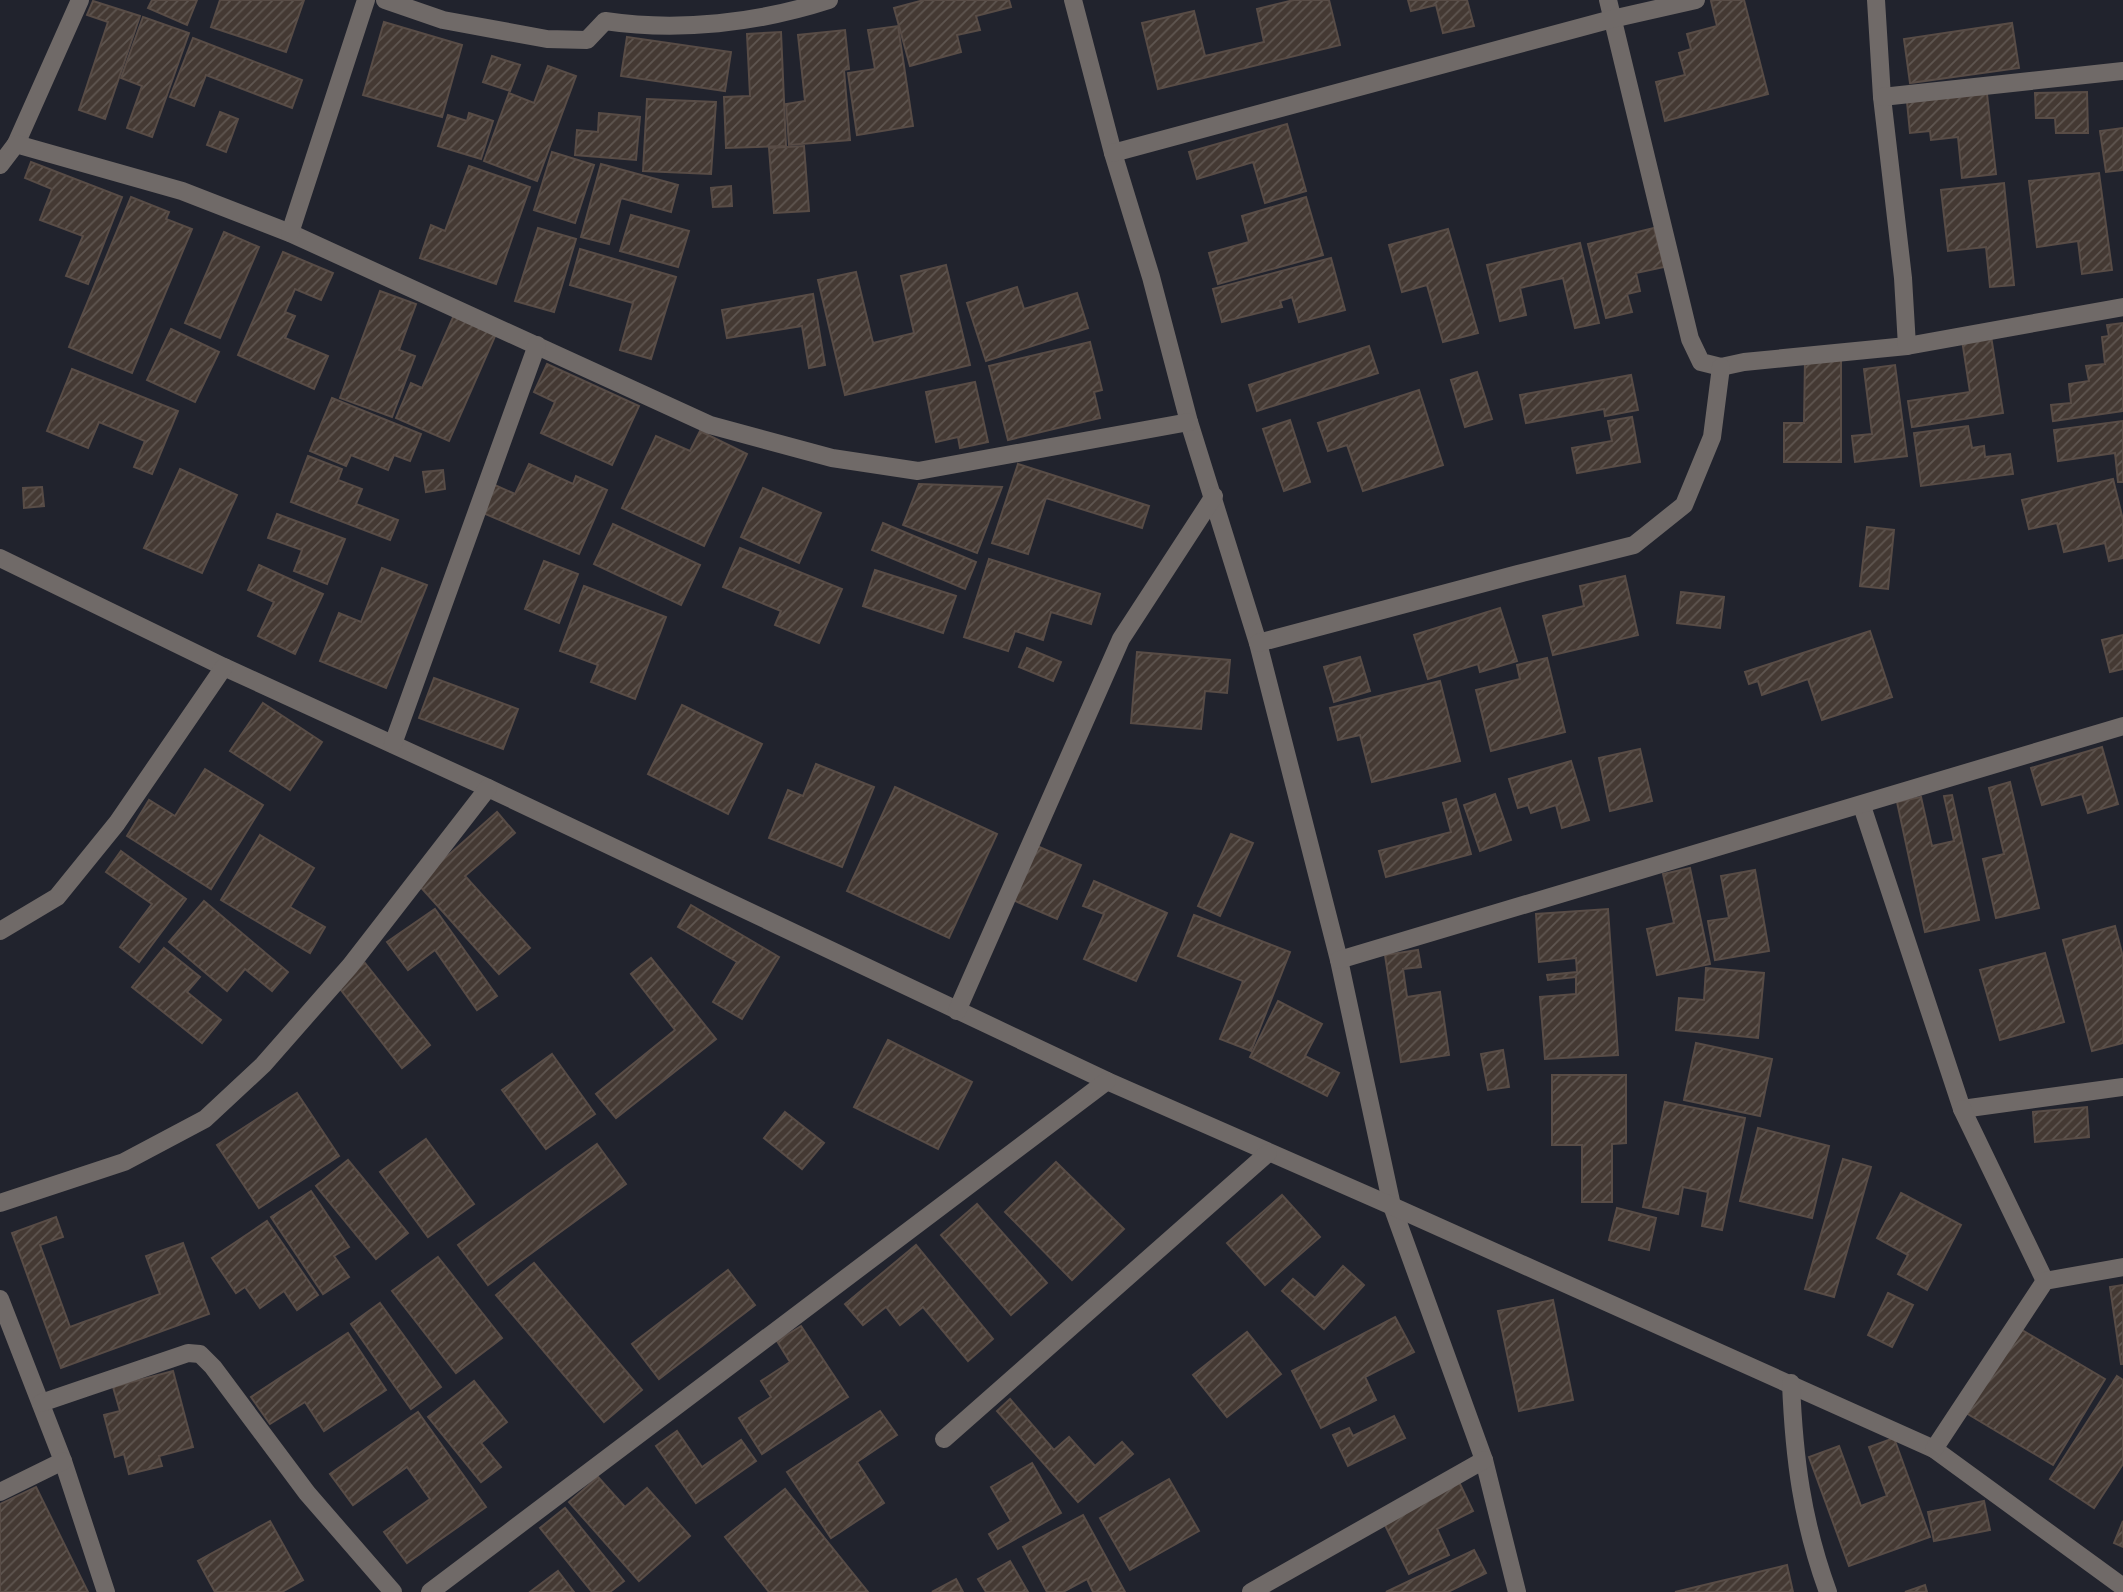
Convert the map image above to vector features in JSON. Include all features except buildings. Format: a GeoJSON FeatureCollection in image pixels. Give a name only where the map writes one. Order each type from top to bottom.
{"type":"FeatureCollection","features":[{"type":"Feature","properties":{"kind":"street"},"geometry":{"type":"LineString","coordinates":[[0,165],[16,144],[80,0]]}},
{"type":"Feature","properties":{"kind":"street"},"geometry":{"type":"LineString","coordinates":[[290,233],[366,0]]}},
{"type":"Feature","properties":{"kind":"street"},"geometry":{"type":"LineString","coordinates":[[385,0],[443,20],[547,39],[575,41],[587,40],[605,21],[626,24],[714,25],[804,8],[829,0]]}},
{"type":"Feature","properties":{"kind":"street"},"geometry":{"type":"LineString","coordinates":[[1073,0],[1189,422],[1258,643],[1339,960],[1392,1206],[1484,1461],[1517,1592]]}},
{"type":"Feature","properties":{"kind":"street"},"geometry":{"type":"LineString","coordinates":[[1608,0],[1690,339],[1701,362],[1721,367],[1744,362],[1907,346],[2123,307]]}},
{"type":"Feature","properties":{"kind":"street"},"geometry":{"type":"LineString","coordinates":[[1113,153],[1612,19],[1696,0]]}},
{"type":"Feature","properties":{"kind":"street"},"geometry":{"type":"LineString","coordinates":[[1875,0],[1882,97],[1903,278],[1907,346]]}},
{"type":"Feature","properties":{"kind":"street"},"geometry":{"type":"LineString","coordinates":[[1882,97],[2123,71]]}},
{"type":"Feature","properties":{"kind":"street"},"geometry":{"type":"LineString","coordinates":[[16,144],[182,191],[290,233],[710,425],[832,458],[918,471],[1189,422]]}},
{"type":"Feature","properties":{"kind":"street"},"geometry":{"type":"LineString","coordinates":[[393,744],[537,345]]}},
{"type":"Feature","properties":{"kind":"street"},"geometry":{"type":"LineString","coordinates":[[1258,643],[1518,573],[1634,545],[1684,505],[1712,438],[1721,367]]}},
{"type":"Feature","properties":{"kind":"street"},"geometry":{"type":"LineString","coordinates":[[957,1011],[1121,639],[1214,496]]}},
{"type":"Feature","properties":{"kind":"street"},"geometry":{"type":"LineString","coordinates":[[0,558],[224,667],[488,788],[1107,1081],[1791,1383],[1934,1449],[2123,1587]]}},
{"type":"Feature","properties":{"kind":"street"},"geometry":{"type":"LineString","coordinates":[[0,931],[57,897],[117,823],[224,667]]}},
{"type":"Feature","properties":{"kind":"street"},"geometry":{"type":"LineString","coordinates":[[1339,960],[2123,726]]}},
{"type":"Feature","properties":{"kind":"street"},"geometry":{"type":"LineString","coordinates":[[0,1203],[124,1162],[205,1119],[263,1065],[351,966],[488,788]]}},
{"type":"Feature","properties":{"kind":"street"},"geometry":{"type":"LineString","coordinates":[[1862,806],[1962,1109],[2045,1281]]}},
{"type":"Feature","properties":{"kind":"street"},"geometry":{"type":"LineString","coordinates":[[430,1592],[1107,1081]]}},
{"type":"Feature","properties":{"kind":"street"},"geometry":{"type":"LineString","coordinates":[[1962,1109],[2123,1087]]}},
{"type":"Feature","properties":{"kind":"street"},"geometry":{"type":"LineString","coordinates":[[944,1440],[1268,1153]]}},
{"type":"Feature","properties":{"kind":"street"},"geometry":{"type":"LineString","coordinates":[[1934,1449],[2045,1281],[2123,1267]]}},
{"type":"Feature","properties":{"kind":"street"},"geometry":{"type":"LineString","coordinates":[[0,1299],[63,1461],[106,1592]]}},
{"type":"Feature","properties":{"kind":"street"},"geometry":{"type":"LineString","coordinates":[[41,1404],[188,1353],[200,1354],[213,1367],[307,1493],[393,1592]]}},
{"type":"Feature","properties":{"kind":"street"},"geometry":{"type":"LineString","coordinates":[[1791,1383],[1799,1480],[1812,1548],[1828,1592]]}},
{"type":"Feature","properties":{"kind":"street"},"geometry":{"type":"LineString","coordinates":[[0,1492],[63,1461]]}},
{"type":"Feature","properties":{"kind":"street"},"geometry":{"type":"LineString","coordinates":[[1251,1592],[1484,1461]]}}]}
